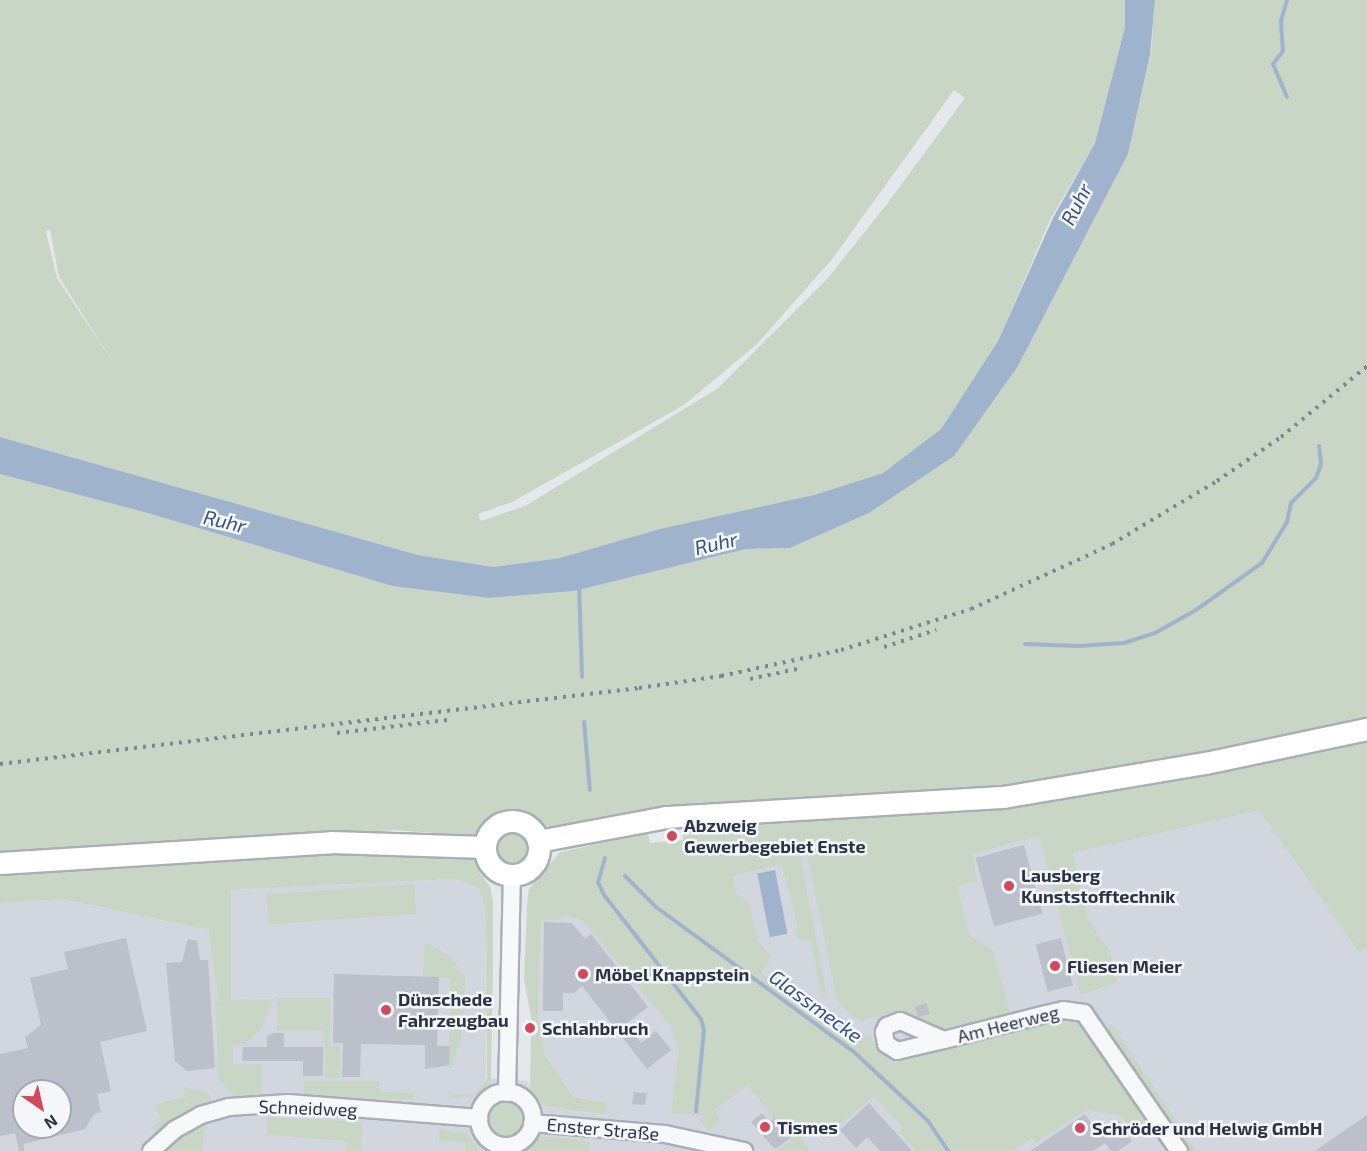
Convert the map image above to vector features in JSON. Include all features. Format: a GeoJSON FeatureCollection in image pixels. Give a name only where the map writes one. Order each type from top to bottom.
{"type":"FeatureCollection","features":[{"type":"Feature","properties":{"kind":"main road"},"geometry":{"type":"LineString","coordinates":[[538,841],[666,817],[1003,797],[1205,763],[1367,729]]}},
{"type":"Feature","properties":{"kind":"main road"},"geometry":{"type":"LineString","coordinates":[[510,821],[529,827],[538,841],[539,851],[530,868],[512,876],[495,870],[485,847],[496,826],[510,821]]}},
{"type":"Feature","properties":{"kind":"main road"},"geometry":{"type":"LineString","coordinates":[[0,864],[331,842],[485,847]]}},
{"type":"Feature","properties":{"kind":"street"},"geometry":{"type":"LineString","coordinates":[[507,1093],[512,876]]}},
{"type":"Feature","properties":{"kind":"street","name":"Am Heerweg"},"geometry":{"type":"LineString","coordinates":[[944,1040],[1063,1010],[1084,1013],[1179,1151]]}},
{"type":"Feature","properties":{"kind":"street"},"geometry":{"type":"LineString","coordinates":[[507,1093],[526,1101],[532,1123],[525,1138],[502,1148],[488,1139],[479,1118],[490,1098],[507,1093]]}},
{"type":"Feature","properties":{"kind":"street","name":"Schneidweg"},"geometry":{"type":"LineString","coordinates":[[151,1151],[174,1130],[201,1115],[229,1107],[288,1103],[479,1118]]}},
{"type":"Feature","properties":{"kind":"street","name":"Enster Straße"},"geometry":{"type":"LineString","coordinates":[[532,1123],[665,1134],[744,1151]]}},
{"type":"Feature","properties":{"kind":"shaded area"},"geometry":{"type":"Polygon","coordinates":[[[1367,756],[1367,1151],[0,1151],[0,903],[63,899],[208,930],[218,1000],[230,1000],[231,890],[454,879],[473,885],[481,893],[485,908],[486,1078],[528,1081],[530,1091],[544,1106],[606,1115],[608,1103],[574,1097],[545,1055],[538,1015],[541,920],[561,920],[561,883],[902,836],[1367,756]]]}},
{"type":"Feature","properties":{"kind":"green space"},"geometry":{"type":"Polygon","coordinates":[[[0,0],[1125,0],[1125,27],[1095,143],[1051,218],[998,341],[941,429],[883,473],[814,495],[560,558],[493,567],[418,555],[0,437],[0,0]],[[954,90],[833,258],[757,344],[684,405],[512,502],[478,514],[481,521],[525,506],[717,389],[827,279],[887,204],[965,98],[954,90]],[[50,230],[46,231],[57,278],[116,367],[59,277],[50,230]]]}},
{"type":"Feature","properties":{"kind":"green space"},"geometry":{"type":"Polygon","coordinates":[[[1155,0],[1367,0],[1367,721],[1129,770],[1017,786],[538,827],[511,813],[474,834],[462,835],[394,830],[0,857],[0,474],[151,514],[392,586],[489,598],[574,591],[746,549],[790,548],[869,513],[1018,366],[1128,154],[1151,53],[1155,0]]]}},
{"type":"Feature","properties":{"kind":"green space"},"geometry":{"type":"Polygon","coordinates":[[[1367,735],[1367,947],[1359,952],[1259,810],[1073,853],[1087,918],[1110,952],[1117,982],[1081,995],[1039,836],[972,854],[978,880],[957,887],[970,936],[993,950],[1010,1014],[943,1032],[900,1011],[863,1020],[853,1017],[837,1001],[806,848],[799,849],[827,997],[822,998],[811,940],[798,939],[795,928],[798,927],[783,868],[777,865],[732,876],[736,893],[749,903],[758,940],[771,958],[761,973],[833,1025],[856,1036],[870,1036],[877,1051],[892,1063],[1065,1019],[1078,1021],[1149,1123],[1145,1133],[1135,1133],[1120,1115],[1086,1110],[1036,1143],[1032,1138],[1013,1151],[917,1151],[899,1132],[903,1127],[874,1096],[829,1134],[818,1123],[802,1138],[810,1151],[777,1151],[795,1136],[786,1124],[773,1118],[748,1085],[714,1110],[720,1119],[709,1132],[700,1120],[705,1115],[671,1113],[679,1049],[670,1025],[582,920],[561,914],[561,920],[541,920],[538,1015],[545,1055],[574,1097],[608,1103],[606,1115],[544,1106],[530,1091],[531,1017],[524,979],[529,889],[560,852],[648,833],[650,843],[683,840],[683,829],[719,821],[914,810],[1367,735]]]}},
{"type":"Feature","properties":{"kind":"green space"},"geometry":{"type":"Polygon","coordinates":[[[511,830],[525,835],[530,849],[525,863],[511,868],[497,863],[492,849],[497,835],[511,830]]]}},
{"type":"Feature","properties":{"kind":"green space"},"geometry":{"type":"Polygon","coordinates":[[[307,850],[445,853],[469,857],[483,866],[479,872],[490,887],[493,901],[493,970],[491,1078],[482,1095],[449,1099],[449,1095],[475,1094],[487,1079],[485,908],[481,893],[473,885],[454,879],[231,890],[231,1000],[274,999],[261,1029],[244,1044],[233,1045],[233,1064],[261,1064],[262,1093],[235,1097],[219,1079],[215,1001],[229,1000],[218,1000],[208,930],[63,899],[0,903],[0,871],[307,850]]]}},
{"type":"Feature","properties":{"kind":"green space"},"geometry":{"type":"Polygon","coordinates":[[[414,884],[416,914],[268,924],[266,894],[414,884]]]}},
{"type":"Feature","properties":{"kind":"green space"},"geometry":{"type":"Polygon","coordinates":[[[425,943],[450,956],[465,978],[461,1038],[453,1065],[449,1065],[450,978],[423,976],[425,943]]]}},
{"type":"Feature","properties":{"kind":"green space"},"geometry":{"type":"Polygon","coordinates":[[[277,998],[330,998],[330,1046],[340,1046],[340,1078],[325,1078],[324,1030],[277,1031],[277,998]]]}},
{"type":"Feature","properties":{"kind":"green space"},"geometry":{"type":"Polygon","coordinates":[[[1108,1024],[1112,1024],[1196,1151],[1188,1151],[1111,1038],[1108,1024]]]}},
{"type":"Feature","properties":{"kind":"green space"},"geometry":{"type":"Polygon","coordinates":[[[304,1081],[379,1081],[380,1092],[414,1093],[414,1100],[303,1096],[304,1081]]]}},
{"type":"Feature","properties":{"kind":"green space"},"geometry":{"type":"Polygon","coordinates":[[[183,1087],[208,1093],[214,1106],[159,1134],[151,1128],[162,1119],[153,1105],[186,1097],[183,1087]]]}},
{"type":"Feature","properties":{"kind":"green space"},"geometry":{"type":"Polygon","coordinates":[[[506,1102],[518,1108],[524,1120],[518,1132],[506,1138],[494,1132],[488,1120],[494,1108],[506,1102]]]}},
{"type":"Feature","properties":{"kind":"green space"},"geometry":{"type":"Polygon","coordinates":[[[267,1117],[362,1122],[361,1151],[346,1151],[346,1141],[267,1135],[267,1117]]]}},
{"type":"Feature","properties":{"kind":"green space"},"geometry":{"type":"Polygon","coordinates":[[[205,1127],[202,1151],[164,1151],[186,1135],[205,1127]]]}},
{"type":"Feature","properties":{"kind":"green space"},"geometry":{"type":"Polygon","coordinates":[[[439,1129],[468,1134],[479,1151],[465,1151],[465,1142],[439,1141],[439,1129]]]}},
{"type":"Feature","properties":{"kind":"green space"},"geometry":{"type":"Polygon","coordinates":[[[537,1136],[589,1141],[588,1151],[520,1151],[537,1136]]]}},
{"type":"Feature","properties":{"kind":"water","name":"Ruhr"},"geometry":{"type":"Polygon","coordinates":[[[1125,0],[1155,0],[1150,55],[1128,154],[1018,366],[954,456],[869,513],[790,548],[746,549],[574,591],[489,598],[392,586],[151,514],[0,474],[0,437],[418,555],[493,567],[560,558],[660,529],[814,495],[883,473],[941,429],[998,341],[1053,218],[1095,143],[1125,27],[1125,0]]]}},
{"type":"Feature","properties":{"kind":"water"},"geometry":{"type":"Polygon","coordinates":[[[775,870],[787,934],[770,937],[757,873],[775,870]]]}},
{"type":"Feature","properties":{"kind":"building","name":"Lausberg Kunststofftechnik"},"geometry":{"type":"Polygon","coordinates":[[[1024,845],[1042,914],[994,927],[976,858],[1024,845]]]}},
{"type":"Feature","properties":{"kind":"building","name":"Möbel Knappstein"},"geometry":{"type":"Polygon","coordinates":[[[544,922],[572,923],[585,939],[591,934],[648,1007],[626,1024],[641,1043],[656,1031],[671,1050],[647,1069],[582,986],[574,993],[563,993],[563,1011],[543,1011],[544,922]]]}},
{"type":"Feature","properties":{"kind":"building"},"geometry":{"type":"Polygon","coordinates":[[[126,938],[147,1031],[100,1042],[111,1091],[97,1094],[101,1112],[94,1114],[85,1129],[72,1132],[72,1079],[12,1079],[12,1134],[0,1136],[0,1054],[28,1048],[25,1037],[41,1025],[30,978],[68,969],[64,952],[126,938]]]}},
{"type":"Feature","properties":{"kind":"building","name":"Fliesen Meier"},"geometry":{"type":"Polygon","coordinates":[[[1061,938],[1073,986],[1048,992],[1036,944],[1061,938]]]}},
{"type":"Feature","properties":{"kind":"building"},"geometry":{"type":"Polygon","coordinates":[[[188,939],[197,941],[200,960],[208,960],[215,1068],[187,1071],[175,1061],[166,963],[182,962],[188,939]]]}},
{"type":"Feature","properties":{"kind":"building","name":"Dünschede Fahrzeugbau"},"geometry":{"type":"Polygon","coordinates":[[[334,974],[439,977],[437,1046],[450,1046],[449,1065],[425,1069],[425,1045],[361,1044],[360,1077],[342,1077],[343,1043],[333,1043],[334,974]]]}},
{"type":"Feature","properties":{"kind":"building"},"geometry":{"type":"Polygon","coordinates":[[[926,1003],[930,1014],[918,1017],[915,1007],[926,1003]]]}},
{"type":"Feature","properties":{"kind":"building"},"geometry":{"type":"Polygon","coordinates":[[[284,1033],[284,1047],[323,1047],[323,1076],[303,1076],[303,1061],[242,1061],[243,1047],[267,1047],[267,1036],[284,1033]]]}},
{"type":"Feature","properties":{"kind":"building"},"geometry":{"type":"Polygon","coordinates":[[[634,1092],[647,1093],[645,1105],[632,1104],[634,1092]]]}},
{"type":"Feature","properties":{"kind":"building"},"geometry":{"type":"Polygon","coordinates":[[[869,1103],[912,1151],[880,1151],[867,1137],[856,1148],[840,1130],[869,1103]]]}},
{"type":"Feature","properties":{"kind":"building"},"geometry":{"type":"Polygon","coordinates":[[[762,1113],[769,1122],[775,1118],[793,1136],[775,1149],[751,1122],[762,1113]]]}},
{"type":"Feature","properties":{"kind":"building","name":"Schröder und Helwig GmbH"},"geometry":{"type":"Polygon","coordinates":[[[1085,1114],[1099,1134],[1119,1121],[1132,1141],[1118,1151],[1111,1151],[1105,1143],[1093,1151],[1030,1151],[1085,1114]]]}},
{"type":"Feature","properties":{"kind":"building"},"geometry":{"type":"Polygon","coordinates":[[[1367,1115],[1367,1151],[1315,1151],[1367,1115]]]}},
{"type":"Feature","properties":{"kind":"building"},"geometry":{"type":"Polygon","coordinates":[[[16,1139],[44,1139],[24,1144],[24,1151],[19,1151],[16,1139]]]}},
{"type":"Feature","properties":{"kind":"waterway"},"geometry":{"type":"LineString","coordinates":[[1287,0],[1281,21],[1283,51],[1273,64],[1287,97]]}},
{"type":"Feature","properties":{"kind":"waterway"},"geometry":{"type":"LineString","coordinates":[[1025,644],[1079,646],[1124,643],[1155,633],[1196,610],[1262,563],[1287,522],[1291,503],[1316,478],[1321,464],[1319,446]]}},
{"type":"Feature","properties":{"kind":"waterway","name":"Glassmecke"},"geometry":{"type":"LineString","coordinates":[[579,585],[582,677]]}},
{"type":"Feature","properties":{"kind":"waterway","name":"Glassmecke"},"geometry":{"type":"LineString","coordinates":[[584,722],[590,790]]}},
{"type":"Feature","properties":{"kind":"waterway"},"geometry":{"type":"LineString","coordinates":[[605,858],[598,882],[604,895],[701,1019],[704,1030],[696,1112]]}},
{"type":"Feature","properties":{"kind":"waterway","name":"Glassmecke"},"geometry":{"type":"LineString","coordinates":[[625,876],[656,907],[853,1051],[928,1121],[948,1151]]}},
{"type":"Feature","properties":{"kind":"railway"},"geometry":{"type":"LineString","coordinates":[[0,764],[639,688],[721,676],[841,650],[971,609],[1112,544],[1217,481],[1281,437],[1367,366]]}},
{"type":"Feature","properties":{"kind":"railway"},"geometry":{"type":"LineString","coordinates":[[884,647],[936,630]]}},
{"type":"Feature","properties":{"kind":"railway"},"geometry":{"type":"LineString","coordinates":[[750,679],[797,669]]}},
{"type":"Feature","properties":{"kind":"railway"},"geometry":{"type":"LineString","coordinates":[[337,733],[447,720]]}},
{"type":"Feature","properties":{"kind":"place","name":"Abzweig Gewerbegebiet Enste"},"geometry":{"type":"Point","coordinates":[672,836]}},
{"type":"Feature","properties":{"kind":"place","name":"Lausberg Kunststofftechnik"},"geometry":{"type":"Point","coordinates":[1009,886]}},
{"type":"Feature","properties":{"kind":"place","name":"Fliesen Meier"},"geometry":{"type":"Point","coordinates":[1055,966]}},
{"type":"Feature","properties":{"kind":"place","name":"Möbel Knappstein"},"geometry":{"type":"Point","coordinates":[583,974]}},
{"type":"Feature","properties":{"kind":"place","name":"Dünschede Fahrzeugbau"},"geometry":{"type":"Point","coordinates":[386,1010]}},
{"type":"Feature","properties":{"kind":"place","name":"Schlahbruch"},"geometry":{"type":"Point","coordinates":[530,1028]}},
{"type":"Feature","properties":{"kind":"place","name":"Tismes"},"geometry":{"type":"Point","coordinates":[765,1127]}},
{"type":"Feature","properties":{"kind":"place","name":"Schröder und Helwig GmbH"},"geometry":{"type":"Point","coordinates":[1080,1128]}}]}
